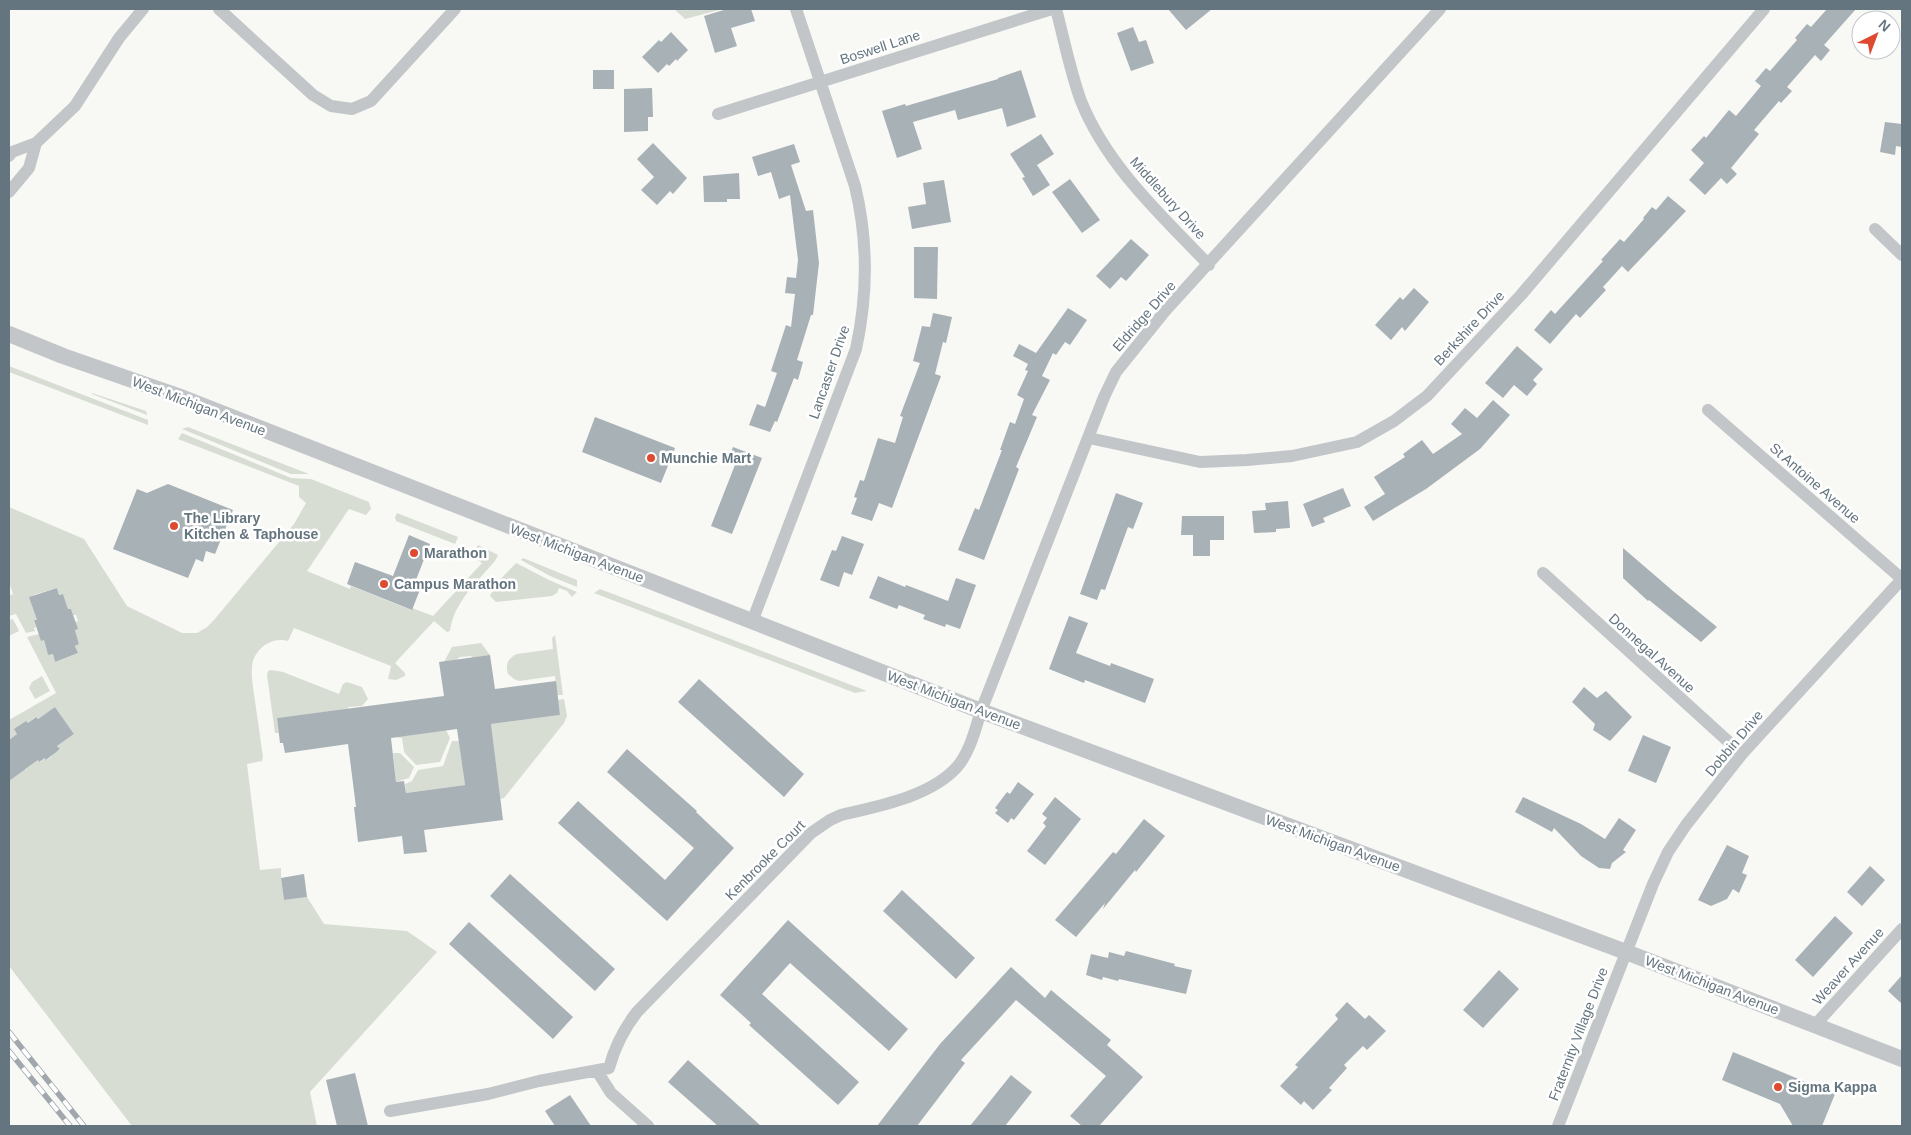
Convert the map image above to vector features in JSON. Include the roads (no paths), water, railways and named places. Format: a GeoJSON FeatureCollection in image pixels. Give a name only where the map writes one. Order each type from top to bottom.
{"type":"FeatureCollection","features":[{"type":"Feature","properties":{"kind":"street"},"geometry":{"type":"LineString","coordinates":[[9,156],[12,152],[36,143],[75,106],[119,38],[143,9]]}},
{"type":"Feature","properties":{"kind":"street"},"geometry":{"type":"LineString","coordinates":[[219,9],[313,95],[331,106],[352,109],[371,101],[455,9]]}},
{"type":"Feature","properties":{"kind":"street","name":"Lancaster Drive"},"geometry":{"type":"LineString","coordinates":[[752,622],[856,349],[862,322],[866,269],[862,215],[796,9]]}},
{"type":"Feature","properties":{"kind":"street","name":"Boswell Lane"},"geometry":{"type":"LineString","coordinates":[[718,114],[1052,9]]}},
{"type":"Feature","properties":{"kind":"street","name":"Middlebury Drive"},"geometry":{"type":"LineString","coordinates":[[1056,9],[1081,100],[1097,132],[1120,167],[1142,195],[1209,265]]}},
{"type":"Feature","properties":{"kind":"street","name":"Eldridge Drive"},"geometry":{"type":"LineString","coordinates":[[981,711],[1104,397],[1116,372],[1165,311],[1209,265],[1440,9]]}},
{"type":"Feature","properties":{"kind":"street","name":"Berkshire Drive"},"geometry":{"type":"LineString","coordinates":[[1089,438],[1200,462],[1247,460],[1292,456],[1357,442],[1394,421],[1427,396],[1521,295],[1764,9]]}},
{"type":"Feature","properties":{"kind":"street"},"geometry":{"type":"LineString","coordinates":[[9,192],[30,168],[36,143]]}},
{"type":"Feature","properties":{"kind":"street"},"geometry":{"type":"LineString","coordinates":[[1875,229],[1902,255]]}},
{"type":"Feature","properties":{"kind":"street","name":"West Michigan Avenue"},"geometry":{"type":"LineString","coordinates":[[9,334],[63,356],[178,396],[981,711],[1626,952],[1816,1024],[1902,1059]]}},
{"type":"Feature","properties":{"kind":"street","name":"St Antoine Avenue"},"geometry":{"type":"LineString","coordinates":[[1708,410],[1902,579]]}},
{"type":"Feature","properties":{"kind":"street","name":"Donnegal Avenue"},"geometry":{"type":"LineString","coordinates":[[1543,573],[1742,754]]}},
{"type":"Feature","properties":{"kind":"street","name":"Dobbin Drive"},"geometry":{"type":"LineString","coordinates":[[1626,952],[1652,884],[1668,852],[1686,825],[1742,754],[1902,579]]}},
{"type":"Feature","properties":{"kind":"street","name":"Kenbrooke Court"},"geometry":{"type":"LineString","coordinates":[[390,1111],[488,1094],[538,1081],[609,1068],[615,1047],[623,1030],[637,1012],[811,832],[841,815],[912,795],[928,788],[948,774],[957,767],[967,752],[981,711]]}},
{"type":"Feature","properties":{"kind":"street","name":"Weaver Avenue"},"geometry":{"type":"LineString","coordinates":[[1816,1024],[1902,929]]}},
{"type":"Feature","properties":{"kind":"street","name":"Fraternity Village Drive"},"geometry":{"type":"LineString","coordinates":[[1558,1126],[1626,952]]}},
{"type":"Feature","properties":{"kind":"street"},"geometry":{"type":"LineString","coordinates":[[596,1070],[611,1093],[648,1126]]}},
{"type":"Feature","properties":{"kind":"railway"},"geometry":{"type":"LineString","coordinates":[[9,1032],[84,1126]]}},
{"type":"Feature","properties":{"kind":"railway"},"geometry":{"type":"LineString","coordinates":[[9,1051],[70,1126]]}},
{"type":"Feature","properties":{"kind":"place","name":"Munchie Mart"},"geometry":{"type":"Point","coordinates":[651,458]}},
{"type":"Feature","properties":{"kind":"place","name":"The Library Kitchen & Taphouse"},"geometry":{"type":"Point","coordinates":[174,526]}},
{"type":"Feature","properties":{"kind":"place","name":"Marathon"},"geometry":{"type":"Point","coordinates":[414,553]}},
{"type":"Feature","properties":{"kind":"place","name":"Campus Marathon"},"geometry":{"type":"Point","coordinates":[384,584]}},
{"type":"Feature","properties":{"kind":"place","name":"Sigma Kappa"},"geometry":{"type":"Point","coordinates":[1778,1087]}}]}
